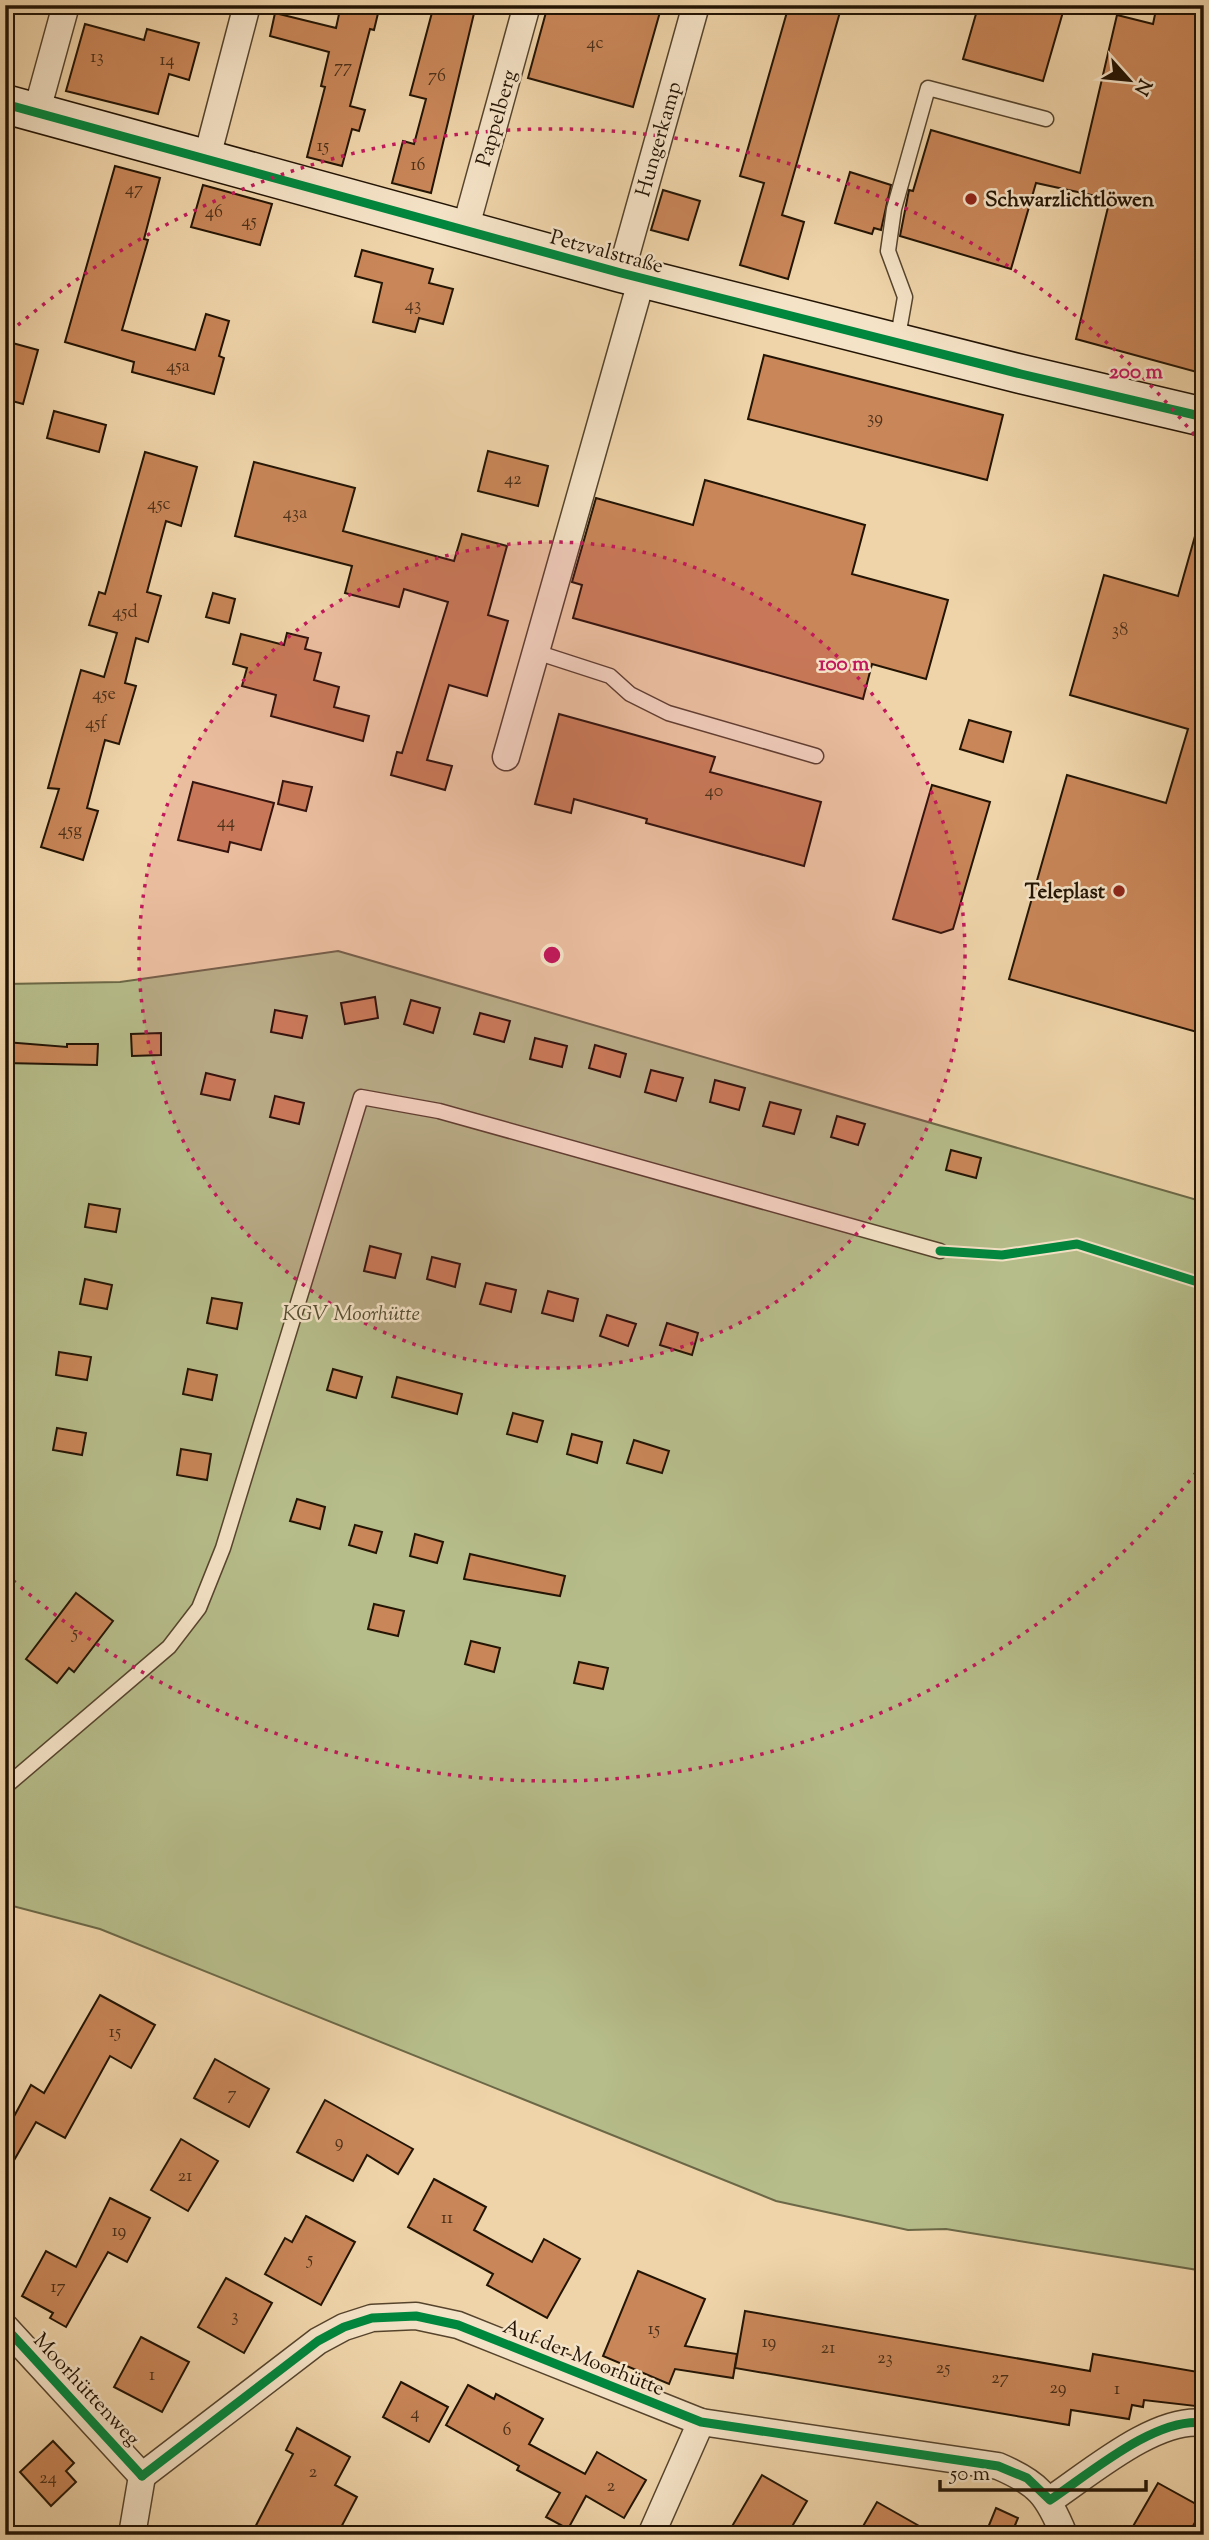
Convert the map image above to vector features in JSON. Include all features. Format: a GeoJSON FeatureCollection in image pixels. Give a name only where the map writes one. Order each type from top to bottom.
{"type":"FeatureCollection","features":[{"type":"Feature","properties":{"kind":"street"},"geometry":{"type":"LineString","coordinates":[[21,109],[66,5]]}},
{"type":"Feature","properties":{"kind":"street"},"geometry":{"type":"LineString","coordinates":[[206,160],[247,5]]}},
{"type":"Feature","properties":{"kind":"street","name":"Pappelberg"},"geometry":{"type":"LineString","coordinates":[[465,230],[527,5]]}},
{"type":"Feature","properties":{"kind":"street","name":"Hungerkamp"},"geometry":{"type":"LineString","coordinates":[[631,276],[696,5]]}},
{"type":"Feature","properties":{"kind":"street","name":"Petzvalstraße"},"geometry":{"type":"LineString","coordinates":[[21,109],[631,276],[1204,417]]}},
{"type":"Feature","properties":{"kind":"street","name":"Petzvalstraße"},"geometry":{"type":"LineString","coordinates":[[506,757],[536,652],[631,276]]}},
{"type":"Feature","properties":{"kind":"street","name":"Auf der Moorhütte"},"geometry":{"type":"LineString","coordinates":[[142,2476],[318,2341],[344,2327],[372,2318],[416,2316],[458,2325],[701,2422],[998,2466],[1027,2478],[1050,2500]]}},
{"type":"Feature","properties":{"kind":"street","name":"Moorhüttenweg"},"geometry":{"type":"LineString","coordinates":[[5,2327],[142,2476]]}},
{"type":"Feature","properties":{"kind":"street"},"geometry":{"type":"LineString","coordinates":[[1064,2535],[1050,2500],[1154,2432],[1190,2421],[1204,2423]]}},
{"type":"Feature","properties":{"kind":"street"},"geometry":{"type":"LineString","coordinates":[[651,2535],[701,2422]]}},
{"type":"Feature","properties":{"kind":"street"},"geometry":{"type":"LineString","coordinates":[[132,2535],[142,2476]]}},
{"type":"Feature","properties":{"kind":"lane"},"geometry":{"type":"LineString","coordinates":[[897,343],[905,297],[888,251],[894,209],[928,88],[1046,119]]}},
{"type":"Feature","properties":{"kind":"lane"},"geometry":{"type":"LineString","coordinates":[[536,652],[610,676],[631,694],[668,713],[816,756]]}},
{"type":"Feature","properties":{"kind":"lane"},"geometry":{"type":"LineString","coordinates":[[5,1787],[169,1647],[200,1608],[223,1548],[360,1097],[439,1111],[940,1251]]}},
{"type":"Feature","properties":{"kind":"green space","name":"KGV Moorhütte"},"geometry":{"type":"Polygon","coordinates":[[[338,951],[1204,1202],[1204,2271],[946,2229],[908,2230],[776,2201],[100,1929],[5,1904],[5,984],[120,982],[338,951]]]}},
{"type":"Feature","properties":{"kind":"building"},"geometry":{"type":"Polygon","coordinates":[[[341,5],[380,5],[374,30],[370,29],[350,106],[365,110],[359,131],[352,129],[342,166],[307,157],[325,87],[321,86],[329,52],[270,36],[275,13],[336,28],[341,5]]]}},
{"type":"Feature","properties":{"kind":"building"},"geometry":{"type":"Polygon","coordinates":[[[434,5],[476,5],[431,193],[392,183],[403,141],[414,144],[426,99],[410,95],[434,5]]]}},
{"type":"Feature","properties":{"kind":"building"},"geometry":{"type":"Polygon","coordinates":[[[548,5],[662,5],[633,107],[528,78],[548,5]]]}},
{"type":"Feature","properties":{"kind":"building"},"geometry":{"type":"Polygon","coordinates":[[[789,5],[842,5],[782,215],[804,222],[788,279],[740,265],[764,183],[740,176],[789,5]]]}},
{"type":"Feature","properties":{"kind":"building"},"geometry":{"type":"Polygon","coordinates":[[[995,5],[1065,5],[1043,81],[963,59],[978,7],[994,11],[995,5]]]}},
{"type":"Feature","properties":{"kind":"building"},"geometry":{"type":"Polygon","coordinates":[[[1157,5],[1204,5],[1204,374],[1076,339],[1110,199],[1036,183],[1011,269],[900,236],[909,190],[913,191],[931,130],[1080,173],[1117,15],[1153,24],[1157,5]]]}},
{"type":"Feature","properties":{"kind":"building"},"geometry":{"type":"Polygon","coordinates":[[[85,24],[144,40],[147,29],[199,43],[189,80],[169,74],[158,114],[66,91],[85,24]]]}},
{"type":"Feature","properties":{"kind":"building"},"geometry":{"type":"Polygon","coordinates":[[[115,166],[160,178],[144,239],[148,240],[122,330],[195,350],[206,314],[229,321],[219,356],[224,358],[214,394],[132,372],[134,362],[65,342],[115,166]]]}},
{"type":"Feature","properties":{"kind":"building"},"geometry":{"type":"Polygon","coordinates":[[[850,172],[891,185],[881,230],[874,228],[872,234],[835,223],[850,172]]]}},
{"type":"Feature","properties":{"kind":"building"},"geometry":{"type":"Polygon","coordinates":[[[203,185],[272,204],[260,245],[191,227],[203,185]]]}},
{"type":"Feature","properties":{"kind":"building"},"geometry":{"type":"Polygon","coordinates":[[[663,190],[700,201],[688,240],[651,230],[663,190]]]}},
{"type":"Feature","properties":{"kind":"building"},"geometry":{"type":"Polygon","coordinates":[[[362,250],[433,269],[429,283],[453,289],[443,324],[419,318],[415,332],[373,322],[382,283],[355,276],[362,250]]]}},
{"type":"Feature","properties":{"kind":"building"},"geometry":{"type":"Polygon","coordinates":[[[5,341],[38,350],[23,404],[5,399],[5,341]]]}},
{"type":"Feature","properties":{"kind":"building"},"geometry":{"type":"Polygon","coordinates":[[[764,355],[1003,415],[987,480],[748,419],[764,355]]]}},
{"type":"Feature","properties":{"kind":"building"},"geometry":{"type":"Polygon","coordinates":[[[54,411],[106,425],[99,452],[47,438],[54,411]]]}},
{"type":"Feature","properties":{"kind":"building"},"geometry":{"type":"Polygon","coordinates":[[[488,451],[548,466],[538,506],[478,491],[488,451]]]}},
{"type":"Feature","properties":{"kind":"building"},"geometry":{"type":"Polygon","coordinates":[[[145,452],[197,467],[181,526],[166,521],[147,592],[161,596],[148,642],[136,638],[125,683],[136,686],[119,744],[105,740],[87,808],[98,811],[83,860],[41,847],[59,789],[48,788],[81,670],[104,677],[117,633],[89,625],[99,592],[105,594],[145,452]]]}},
{"type":"Feature","properties":{"kind":"building"},"geometry":{"type":"Polygon","coordinates":[[[254,462],[355,488],[343,531],[454,561],[462,534],[507,546],[488,615],[508,621],[487,696],[449,685],[427,760],[452,766],[445,790],[391,775],[397,752],[402,753],[448,602],[404,589],[399,607],[345,593],[352,566],[235,536],[254,462]]]}},
{"type":"Feature","properties":{"kind":"building"},"geometry":{"type":"Polygon","coordinates":[[[705,480],[865,525],[852,574],[948,600],[926,679],[872,664],[863,699],[573,618],[582,585],[572,582],[596,498],[693,525],[705,480]]]}},
{"type":"Feature","properties":{"kind":"building","name":"Teleplast"},"geometry":{"type":"Polygon","coordinates":[[[1197,529],[1204,530],[1204,1034],[1009,979],[1067,775],[1166,803],[1188,729],[1070,695],[1104,575],[1178,596],[1197,529]]]}},
{"type":"Feature","properties":{"kind":"building"},"geometry":{"type":"Polygon","coordinates":[[[213,593],[235,599],[229,623],[206,617],[213,593]]]}},
{"type":"Feature","properties":{"kind":"building"},"geometry":{"type":"Polygon","coordinates":[[[287,633],[308,638],[305,649],[321,653],[314,680],[339,687],[334,707],[369,716],[363,741],[271,716],[276,695],[242,686],[247,668],[233,664],[241,634],[284,645],[287,633]]]}},
{"type":"Feature","properties":{"kind":"building"},"geometry":{"type":"Polygon","coordinates":[[[559,714],[715,757],[710,772],[821,802],[804,866],[646,823],[647,819],[574,799],[571,813],[535,804],[559,714]]]}},
{"type":"Feature","properties":{"kind":"building"},"geometry":{"type":"Polygon","coordinates":[[[969,720],[1011,732],[1003,762],[960,749],[969,720]]]}},
{"type":"Feature","properties":{"kind":"building"},"geometry":{"type":"Polygon","coordinates":[[[283,781],[312,787],[306,811],[278,804],[283,781]]]}},
{"type":"Feature","properties":{"kind":"building"},"geometry":{"type":"Polygon","coordinates":[[[193,782],[274,803],[261,850],[230,842],[228,852],[178,840],[193,782]]]}},
{"type":"Feature","properties":{"kind":"building"},"geometry":{"type":"Polygon","coordinates":[[[932,785],[990,802],[953,929],[941,933],[893,919],[932,785]]]}},
{"type":"Feature","properties":{"kind":"building"},"geometry":{"type":"Polygon","coordinates":[[[375,997],[378,1018],[345,1024],[341,1003],[375,997]]]}},
{"type":"Feature","properties":{"kind":"building"},"geometry":{"type":"Polygon","coordinates":[[[411,1000],[440,1008],[433,1033],[404,1024],[411,1000]]]}},
{"type":"Feature","properties":{"kind":"building"},"geometry":{"type":"Polygon","coordinates":[[[275,1010],[307,1016],[302,1038],[271,1032],[275,1010]]]}},
{"type":"Feature","properties":{"kind":"building"},"geometry":{"type":"Polygon","coordinates":[[[480,1013],[510,1021],[504,1042],[474,1034],[480,1013]]]}},
{"type":"Feature","properties":{"kind":"building"},"geometry":{"type":"Polygon","coordinates":[[[161,1033],[161,1055],[132,1056],[131,1034],[161,1033]]]}},
{"type":"Feature","properties":{"kind":"building"},"geometry":{"type":"Polygon","coordinates":[[[535,1038],[567,1046],[562,1067],[530,1059],[535,1038]]]}},
{"type":"Feature","properties":{"kind":"building"},"geometry":{"type":"Polygon","coordinates":[[[5,1042],[67,1047],[67,1044],[98,1044],[97,1065],[5,1063],[5,1042]]]}},
{"type":"Feature","properties":{"kind":"building"},"geometry":{"type":"Polygon","coordinates":[[[595,1045],[626,1054],[620,1077],[589,1068],[595,1045]]]}},
{"type":"Feature","properties":{"kind":"building"},"geometry":{"type":"Polygon","coordinates":[[[651,1070],[683,1078],[676,1101],[645,1092],[651,1070]]]}},
{"type":"Feature","properties":{"kind":"building"},"geometry":{"type":"Polygon","coordinates":[[[206,1073],[235,1080],[230,1100],[201,1094],[206,1073]]]}},
{"type":"Feature","properties":{"kind":"building"},"geometry":{"type":"Polygon","coordinates":[[[715,1080],[745,1088],[739,1110],[710,1102],[715,1080]]]}},
{"type":"Feature","properties":{"kind":"building"},"geometry":{"type":"Polygon","coordinates":[[[275,1096],[304,1103],[299,1124],[270,1117],[275,1096]]]}},
{"type":"Feature","properties":{"kind":"building"},"geometry":{"type":"Polygon","coordinates":[[[770,1102],[801,1110],[794,1134],[763,1126],[770,1102]]]}},
{"type":"Feature","properties":{"kind":"building"},"geometry":{"type":"Polygon","coordinates":[[[837,1116],[865,1124],[858,1145],[831,1137],[837,1116]]]}},
{"type":"Feature","properties":{"kind":"building"},"geometry":{"type":"Polygon","coordinates":[[[951,1150],[981,1158],[976,1178],[946,1170],[951,1150]]]}},
{"type":"Feature","properties":{"kind":"building"},"geometry":{"type":"Polygon","coordinates":[[[89,1204],[120,1209],[116,1232],[85,1227],[89,1204]]]}},
{"type":"Feature","properties":{"kind":"building"},"geometry":{"type":"Polygon","coordinates":[[[370,1246],[401,1254],[395,1278],[364,1271],[370,1246]]]}},
{"type":"Feature","properties":{"kind":"building"},"geometry":{"type":"Polygon","coordinates":[[[432,1257],[460,1264],[455,1287],[427,1279],[432,1257]]]}},
{"type":"Feature","properties":{"kind":"building"},"geometry":{"type":"Polygon","coordinates":[[[85,1279],[112,1285],[107,1309],[80,1304],[85,1279]]]}},
{"type":"Feature","properties":{"kind":"building"},"geometry":{"type":"Polygon","coordinates":[[[486,1283],[516,1290],[511,1312],[480,1304],[486,1283]]]}},
{"type":"Feature","properties":{"kind":"building"},"geometry":{"type":"Polygon","coordinates":[[[548,1291],[578,1299],[573,1321],[542,1313],[548,1291]]]}},
{"type":"Feature","properties":{"kind":"building"},"geometry":{"type":"Polygon","coordinates":[[[212,1298],[242,1303],[237,1329],[207,1323],[212,1298]]]}},
{"type":"Feature","properties":{"kind":"building"},"geometry":{"type":"Polygon","coordinates":[[[607,1315],[636,1324],[628,1346],[600,1336],[607,1315]]]}},
{"type":"Feature","properties":{"kind":"building"},"geometry":{"type":"Polygon","coordinates":[[[667,1323],[698,1333],[692,1355],[660,1345],[667,1323]]]}},
{"type":"Feature","properties":{"kind":"building"},"geometry":{"type":"Polygon","coordinates":[[[59,1352],[91,1357],[87,1380],[56,1375],[59,1352]]]}},
{"type":"Feature","properties":{"kind":"building"},"geometry":{"type":"Polygon","coordinates":[[[188,1369],[217,1375],[212,1400],[183,1394],[188,1369]]]}},
{"type":"Feature","properties":{"kind":"building"},"geometry":{"type":"Polygon","coordinates":[[[333,1369],[362,1377],[356,1398],[327,1390],[333,1369]]]}},
{"type":"Feature","properties":{"kind":"building"},"geometry":{"type":"Polygon","coordinates":[[[397,1377],[462,1394],[457,1414],[392,1397],[397,1377]]]}},
{"type":"Feature","properties":{"kind":"building"},"geometry":{"type":"Polygon","coordinates":[[[513,1413],[543,1421],[537,1442],[507,1434],[513,1413]]]}},
{"type":"Feature","properties":{"kind":"building"},"geometry":{"type":"Polygon","coordinates":[[[57,1428],[86,1433],[82,1455],[53,1450],[57,1428]]]}},
{"type":"Feature","properties":{"kind":"building"},"geometry":{"type":"Polygon","coordinates":[[[572,1434],[602,1442],[597,1463],[567,1454],[572,1434]]]}},
{"type":"Feature","properties":{"kind":"building"},"geometry":{"type":"Polygon","coordinates":[[[634,1440],[669,1451],[662,1473],[627,1463],[634,1440]]]}},
{"type":"Feature","properties":{"kind":"building"},"geometry":{"type":"Polygon","coordinates":[[[181,1449],[211,1454],[207,1480],[177,1475],[181,1449]]]}},
{"type":"Feature","properties":{"kind":"building"},"geometry":{"type":"Polygon","coordinates":[[[297,1499],[325,1507],[320,1529],[290,1521],[297,1499]]]}},
{"type":"Feature","properties":{"kind":"building"},"geometry":{"type":"Polygon","coordinates":[[[355,1525],[382,1532],[376,1553],[349,1545],[355,1525]]]}},
{"type":"Feature","properties":{"kind":"building"},"geometry":{"type":"Polygon","coordinates":[[[415,1534],[443,1542],[437,1563],[410,1556],[415,1534]]]}},
{"type":"Feature","properties":{"kind":"building"},"geometry":{"type":"Polygon","coordinates":[[[470,1554],[565,1576],[560,1596],[464,1579],[470,1554]]]}},
{"type":"Feature","properties":{"kind":"building"},"geometry":{"type":"Polygon","coordinates":[[[76,1593],[113,1621],[74,1672],[69,1668],[57,1683],[26,1659],[76,1593]]]}},
{"type":"Feature","properties":{"kind":"building"},"geometry":{"type":"Polygon","coordinates":[[[374,1604],[404,1611],[398,1636],[368,1629],[374,1604]]]}},
{"type":"Feature","properties":{"kind":"building"},"geometry":{"type":"Polygon","coordinates":[[[471,1641],[500,1648],[494,1672],[465,1664],[471,1641]]]}},
{"type":"Feature","properties":{"kind":"building"},"geometry":{"type":"Polygon","coordinates":[[[579,1662],[608,1668],[603,1689],[574,1683],[579,1662]]]}},
{"type":"Feature","properties":{"kind":"building"},"geometry":{"type":"Polygon","coordinates":[[[100,1995],[155,2025],[131,2068],[110,2056],[65,2138],[36,2122],[5,2176],[5,2133],[31,2085],[44,2093],[100,1995]]]}},
{"type":"Feature","properties":{"kind":"building"},"geometry":{"type":"Polygon","coordinates":[[[215,2059],[269,2089],[249,2127],[194,2098],[215,2059]]]}},
{"type":"Feature","properties":{"kind":"building"},"geometry":{"type":"Polygon","coordinates":[[[325,2100],[413,2149],[398,2174],[367,2155],[353,2181],[297,2152],[325,2100]]]}},
{"type":"Feature","properties":{"kind":"building"},"geometry":{"type":"Polygon","coordinates":[[[181,2139],[218,2161],[188,2211],[151,2190],[181,2139]]]}},
{"type":"Feature","properties":{"kind":"building"},"geometry":{"type":"Polygon","coordinates":[[[434,2179],[486,2207],[474,2230],[532,2262],[544,2239],[580,2259],[547,2318],[487,2285],[493,2274],[408,2227],[434,2179]]]}},
{"type":"Feature","properties":{"kind":"building"},"geometry":{"type":"Polygon","coordinates":[[[110,2198],[150,2218],[127,2262],[108,2252],[66,2327],[50,2318],[53,2313],[22,2296],[46,2251],[76,2267],[110,2198]]]}},
{"type":"Feature","properties":{"kind":"building"},"geometry":{"type":"Polygon","coordinates":[[[306,2216],[355,2242],[321,2305],[265,2274],[285,2238],[292,2242],[306,2216]]]}},
{"type":"Feature","properties":{"kind":"building"},"geometry":{"type":"Polygon","coordinates":[[[638,2271],[705,2299],[685,2346],[737,2354],[733,2378],[675,2369],[669,2384],[603,2356],[638,2271]]]}},
{"type":"Feature","properties":{"kind":"building"},"geometry":{"type":"Polygon","coordinates":[[[226,2278],[272,2303],[244,2353],[198,2327],[226,2278]]]}},
{"type":"Feature","properties":{"kind":"building"},"geometry":{"type":"Polygon","coordinates":[[[745,2311],[1090,2371],[1093,2354],[1204,2373],[1204,2407],[1144,2400],[1143,2407],[1132,2405],[1129,2419],[1071,2410],[1069,2425],[735,2368],[745,2311]]]}},
{"type":"Feature","properties":{"kind":"building"},"geometry":{"type":"Polygon","coordinates":[[[141,2337],[189,2362],[162,2412],[114,2387],[141,2337]]]}},
{"type":"Feature","properties":{"kind":"building"},"geometry":{"type":"Polygon","coordinates":[[[401,2382],[448,2407],[429,2442],[383,2417],[401,2382]]]}},
{"type":"Feature","properties":{"kind":"building"},"geometry":{"type":"Polygon","coordinates":[[[468,2385],[494,2399],[496,2394],[543,2419],[529,2444],[585,2474],[597,2452],[646,2480],[624,2518],[586,2496],[568,2529],[546,2517],[560,2493],[517,2470],[519,2466],[446,2425],[468,2385]]]}},
{"type":"Feature","properties":{"kind":"building"},"geometry":{"type":"Polygon","coordinates":[[[297,2428],[350,2457],[335,2485],[357,2497],[337,2535],[251,2535],[293,2454],[286,2450],[297,2428]]]}},
{"type":"Feature","properties":{"kind":"building"},"geometry":{"type":"Polygon","coordinates":[[[53,2441],[74,2463],[66,2471],[76,2482],[51,2506],[20,2472],[53,2441]]]}},
{"type":"Feature","properties":{"kind":"building"},"geometry":{"type":"Polygon","coordinates":[[[762,2475],[807,2501],[787,2535],[727,2535],[762,2475]]]}},
{"type":"Feature","properties":{"kind":"building"},"geometry":{"type":"Polygon","coordinates":[[[1158,2483],[1203,2508],[1188,2535],[1128,2535],[1158,2483]]]}},
{"type":"Feature","properties":{"kind":"building"},"geometry":{"type":"Polygon","coordinates":[[[877,2502],[935,2535],[858,2535],[877,2502]]]}},
{"type":"Feature","properties":{"kind":"building"},"geometry":{"type":"Polygon","coordinates":[[[996,2508],[1018,2518],[1011,2535],[985,2535],[996,2508]]]}},
{"type":"Feature","properties":{"kind":"cycle path"},"geometry":{"type":"LineString","coordinates":[[5,104],[621,273],[1021,374],[1204,417]]}},
{"type":"Feature","properties":{"kind":"cycle path"},"geometry":{"type":"LineString","coordinates":[[940,1251],[1002,1255],[1077,1244],[1204,1284]]}},
{"type":"Feature","properties":{"kind":"cycle path"},"geometry":{"type":"LineString","coordinates":[[142,2476],[318,2341],[344,2327],[372,2318],[416,2316],[458,2325],[701,2422],[998,2466],[1027,2478],[1050,2500],[1144,2437],[1185,2423],[1204,2423]]}},
{"type":"Feature","properties":{"kind":"cycle path"},"geometry":{"type":"LineString","coordinates":[[5,2327],[142,2476]]}},
{"type":"Feature","properties":{"kind":"place","name":"Schwarzlichtlöwen"},"geometry":{"type":"Point","coordinates":[971,199]}},
{"type":"Feature","properties":{"kind":"place","name":"Teleplast"},"geometry":{"type":"Point","coordinates":[1119,891]}}]}
